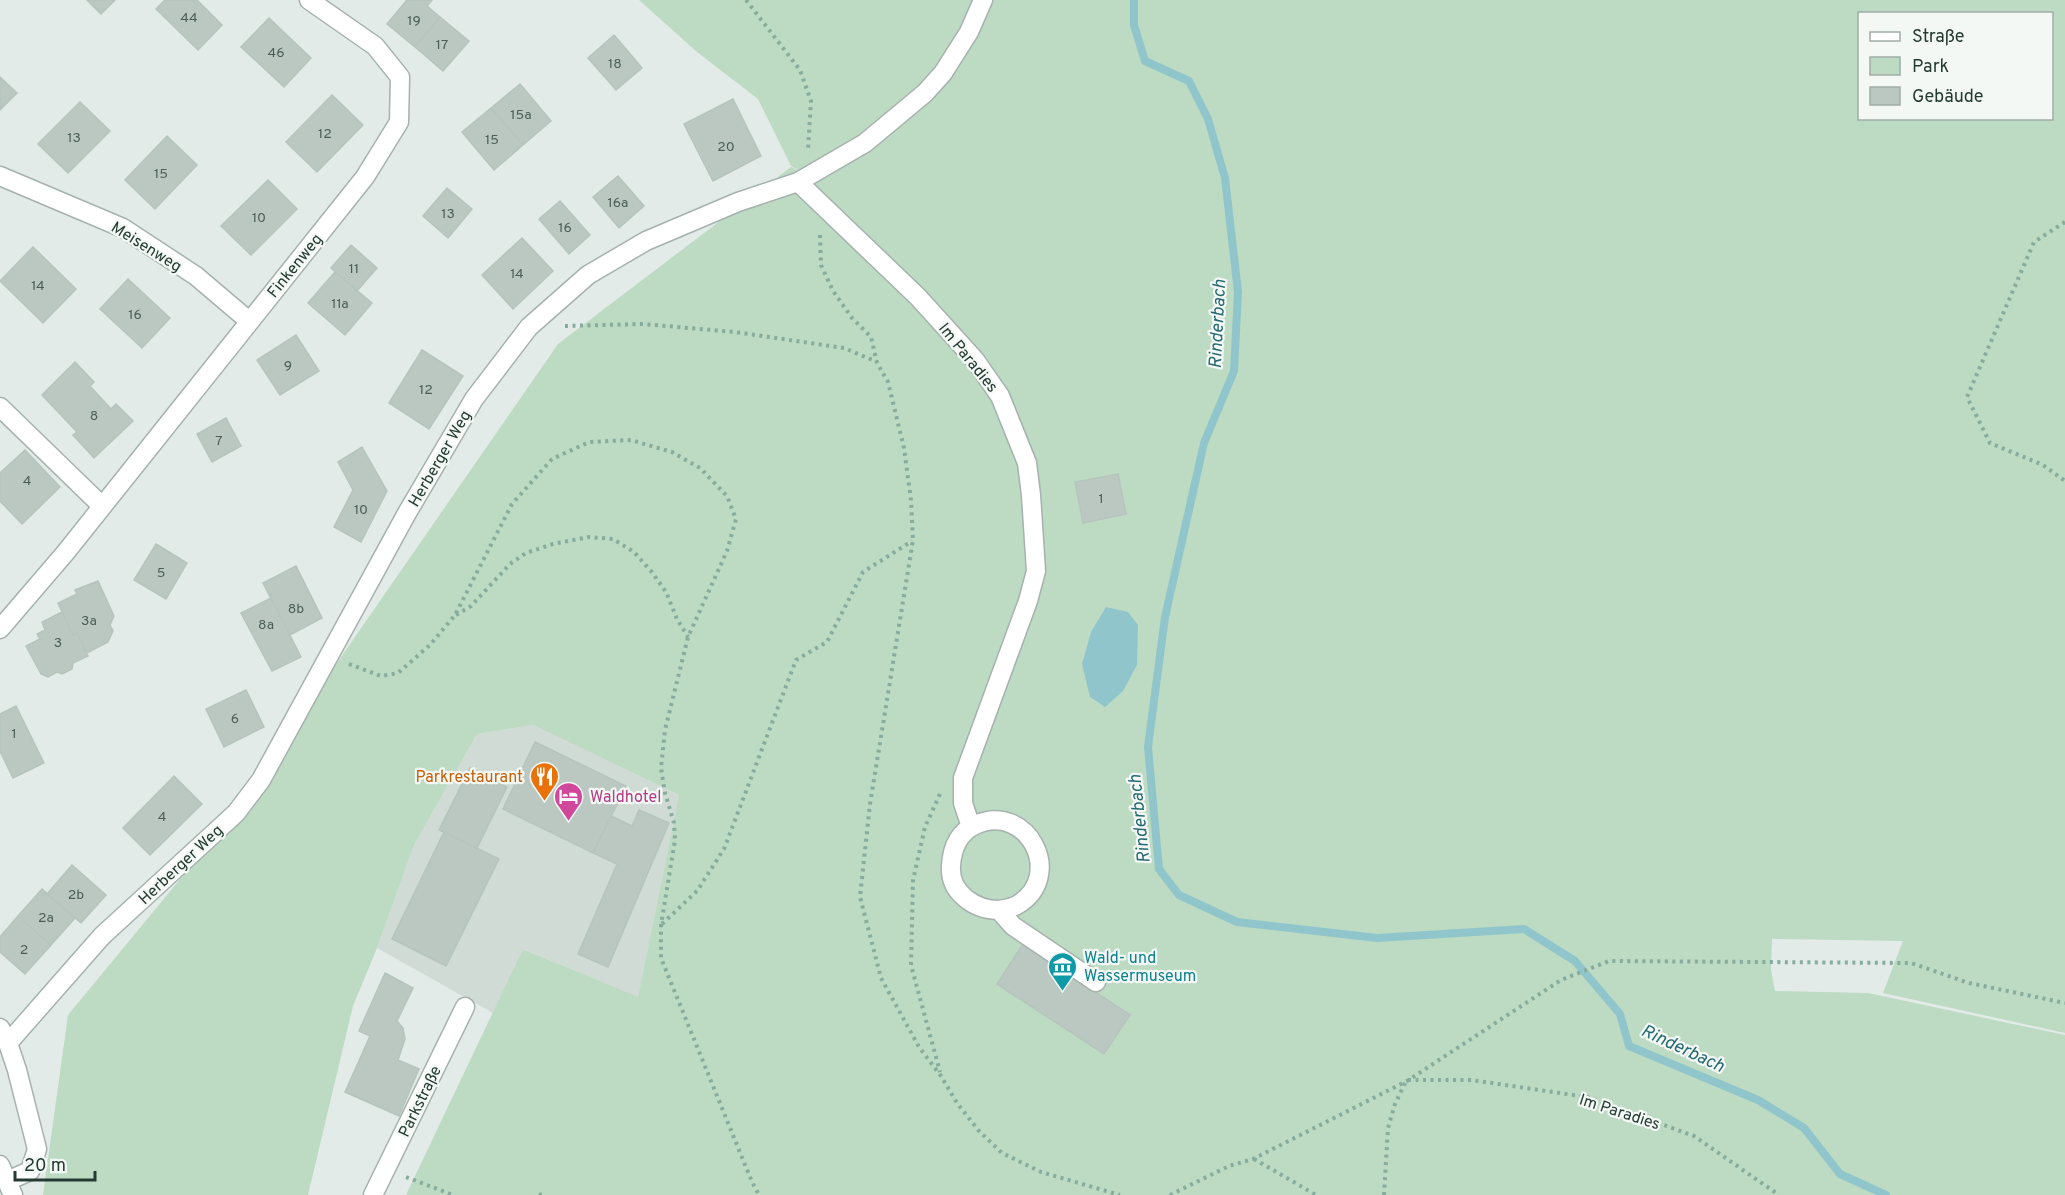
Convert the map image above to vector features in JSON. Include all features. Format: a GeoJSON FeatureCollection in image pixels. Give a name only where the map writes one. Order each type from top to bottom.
{"type":"FeatureCollection","features":[{"type":"Feature","properties":{"kind":"street","name":"Finkenweg"},"geometry":{"type":"LineString","coordinates":[[0,629],[102,506],[365,177],[399,122],[400,77],[375,46],[309,0]]}},
{"type":"Feature","properties":{"kind":"street","name":"Herberger Weg"},"geometry":{"type":"LineString","coordinates":[[6,1180],[30,1171],[37,1149],[18,1070],[4,1035],[102,936],[236,813],[261,780],[407,513],[474,399],[529,327],[588,275],[646,241],[738,202],[798,182],[865,143],[925,93],[943,73],[969,32],[983,0]]}},
{"type":"Feature","properties":{"kind":"street","name":"Meisenweg"},"geometry":{"type":"LineString","coordinates":[[0,176],[123,228],[196,276],[249,321]]}},
{"type":"Feature","properties":{"kind":"street","name":"Im Paradies"},"geometry":{"type":"LineString","coordinates":[[798,182],[918,297],[975,360],[1000,396],[1027,463],[1036,571],[1029,601],[963,778],[963,803],[971,827]]}},
{"type":"Feature","properties":{"kind":"street"},"geometry":{"type":"LineString","coordinates":[[0,407],[102,506]]}},
{"type":"Feature","properties":{"kind":"street"},"geometry":{"type":"LineString","coordinates":[[989,821],[1005,821],[1019,828],[1028,835],[1039,855],[1039,876],[1033,890],[1017,905],[999,910],[988,910],[973,905],[957,891],[950,872],[952,850],[960,836],[971,827],[989,821]]}},
{"type":"Feature","properties":{"kind":"street"},"geometry":{"type":"LineString","coordinates":[[999,910],[1013,926],[1096,982]]}},
{"type":"Feature","properties":{"kind":"street","name":"Parkstraße"},"geometry":{"type":"LineString","coordinates":[[373,1195],[465,1007]]}},
{"type":"Feature","properties":{"kind":"path"},"geometry":{"type":"LineString","coordinates":[[746,0],[800,70],[811,101],[809,148],[798,182]]}},
{"type":"Feature","properties":{"kind":"path"},"geometry":{"type":"LineString","coordinates":[[2065,222],[2034,242],[1967,397],[1990,443],[2043,465],[2065,481]]}},
{"type":"Feature","properties":{"kind":"path"},"geometry":{"type":"LineString","coordinates":[[820,230],[821,265],[833,291],[852,318],[871,337],[877,363],[888,382],[904,448],[911,500],[913,540],[870,804],[860,897],[881,978],[919,1047],[979,1131],[1002,1154],[1041,1172],[1120,1195]]}},
{"type":"Feature","properties":{"kind":"path"},"geometry":{"type":"LineString","coordinates":[[529,327],[643,324],[735,332],[843,348],[877,363]]}},
{"type":"Feature","properties":{"kind":"path"},"geometry":{"type":"LineString","coordinates":[[329,657],[381,676],[398,673],[430,645],[456,615],[512,504],[552,459],[589,442],[631,440],[672,452],[700,468],[727,496],[736,519],[727,551],[688,637],[665,730],[661,768],[665,794],[674,823],[675,840],[661,925],[662,957],[759,1195]]}},
{"type":"Feature","properties":{"kind":"path"},"geometry":{"type":"LineString","coordinates":[[456,615],[471,606],[510,564],[526,553],[553,544],[589,537],[613,539],[634,552],[651,571],[666,592],[677,619],[688,637]]}},
{"type":"Feature","properties":{"kind":"path"},"geometry":{"type":"LineString","coordinates":[[661,925],[697,891],[724,849],[796,660],[827,642],[863,572],[913,540]]}},
{"type":"Feature","properties":{"kind":"path"},"geometry":{"type":"LineString","coordinates":[[1170,1195],[1228,1166],[1253,1159],[1407,1080],[1561,981],[1609,961],[1911,963],[1969,983],[2065,1003]]}},
{"type":"Feature","properties":{"kind":"path"},"geometry":{"type":"LineString","coordinates":[[1384,1195],[1388,1128],[1395,1104],[1407,1080]]}},
{"type":"Feature","properties":{"kind":"path","name":"Im Paradies"},"geometry":{"type":"LineString","coordinates":[[1407,1080],[1471,1080],[1587,1097],[1694,1136],[1779,1195]]}},
{"type":"Feature","properties":{"kind":"path"},"geometry":{"type":"LineString","coordinates":[[1253,1159],[1316,1195]]}},
{"type":"Feature","properties":{"kind":"path"},"geometry":{"type":"LineString","coordinates":[[387,1166],[413,1180],[453,1195]]}},
{"type":"Feature","properties":{"kind":"shaded area"},"geometry":{"type":"Polygon","coordinates":[[[533,725],[679,795],[638,998],[524,949],[493,1013],[377,948],[414,845],[477,734],[533,725]]]}},
{"type":"Feature","properties":{"kind":"green space"},"geometry":{"type":"Polygon","coordinates":[[[639,0],[2065,0],[2065,1033],[1883,993],[1903,941],[1772,939],[1771,970],[1775,991],[1868,993],[2065,1035],[2065,1195],[406,1195],[523,949],[638,997],[679,795],[533,725],[477,734],[414,845],[377,948],[353,1006],[308,1195],[43,1195],[68,1015],[224,826],[558,344],[791,167],[805,174],[791,166],[758,99],[697,52],[639,0]]]}},
{"type":"Feature","properties":{"kind":"water"},"geometry":{"type":"Polygon","coordinates":[[[1106,607],[1128,612],[1138,625],[1137,665],[1123,691],[1105,707],[1090,697],[1082,664],[1091,632],[1106,607]]]}},
{"type":"Feature","properties":{"kind":"building"},"geometry":{"type":"Polygon","coordinates":[[[87,0],[115,0],[101,14],[87,0]]]}},
{"type":"Feature","properties":{"kind":"building"},"geometry":{"type":"Polygon","coordinates":[[[165,0],[197,0],[222,25],[198,50],[156,9],[165,0]]]}},
{"type":"Feature","properties":{"kind":"building"},"geometry":{"type":"Polygon","coordinates":[[[407,0],[432,0],[427,6],[440,17],[415,47],[387,24],[407,0]]]}},
{"type":"Feature","properties":{"kind":"building"},"geometry":{"type":"Polygon","coordinates":[[[440,17],[469,41],[443,71],[415,47],[440,17]]]}},
{"type":"Feature","properties":{"kind":"building"},"geometry":{"type":"Polygon","coordinates":[[[269,18],[311,58],[284,87],[241,47],[269,18]]]}},
{"type":"Feature","properties":{"kind":"building"},"geometry":{"type":"Polygon","coordinates":[[[614,35],[642,68],[616,90],[588,58],[614,35]]]}},
{"type":"Feature","properties":{"kind":"building"},"geometry":{"type":"Polygon","coordinates":[[[0,77],[17,93],[0,110],[0,77]]]}},
{"type":"Feature","properties":{"kind":"building"},"geometry":{"type":"Polygon","coordinates":[[[520,84],[551,121],[523,145],[491,108],[520,84]]]}},
{"type":"Feature","properties":{"kind":"building"},"geometry":{"type":"Polygon","coordinates":[[[332,95],[363,125],[317,172],[286,142],[332,95]]]}},
{"type":"Feature","properties":{"kind":"building"},"geometry":{"type":"Polygon","coordinates":[[[733,99],[761,156],[713,181],[684,124],[733,99]]]}},
{"type":"Feature","properties":{"kind":"building"},"geometry":{"type":"Polygon","coordinates":[[[80,102],[110,131],[68,173],[38,144],[80,102]]]}},
{"type":"Feature","properties":{"kind":"building"},"geometry":{"type":"Polygon","coordinates":[[[491,108],[523,145],[494,170],[462,132],[491,108]]]}},
{"type":"Feature","properties":{"kind":"building"},"geometry":{"type":"Polygon","coordinates":[[[167,136],[197,165],[155,209],[125,180],[167,136]]]}},
{"type":"Feature","properties":{"kind":"building"},"geometry":{"type":"Polygon","coordinates":[[[618,176],[644,206],[619,228],[593,197],[618,176]]]}},
{"type":"Feature","properties":{"kind":"building"},"geometry":{"type":"Polygon","coordinates":[[[268,180],[297,209],[251,255],[221,226],[268,180]]]}},
{"type":"Feature","properties":{"kind":"building"},"geometry":{"type":"Polygon","coordinates":[[[447,188],[472,209],[448,238],[423,216],[447,188]]]}},
{"type":"Feature","properties":{"kind":"building"},"geometry":{"type":"Polygon","coordinates":[[[560,201],[590,235],[569,254],[539,219],[560,201]]]}},
{"type":"Feature","properties":{"kind":"building"},"geometry":{"type":"Polygon","coordinates":[[[522,238],[553,271],[513,309],[482,275],[522,238]]]}},
{"type":"Feature","properties":{"kind":"building"},"geometry":{"type":"Polygon","coordinates":[[[351,245],[377,268],[357,291],[331,268],[351,245]]]}},
{"type":"Feature","properties":{"kind":"building"},"geometry":{"type":"Polygon","coordinates":[[[33,247],[76,289],[43,323],[0,281],[33,247]]]}},
{"type":"Feature","properties":{"kind":"building"},"geometry":{"type":"Polygon","coordinates":[[[335,272],[372,303],[345,335],[308,303],[335,272]]]}},
{"type":"Feature","properties":{"kind":"building"},"geometry":{"type":"Polygon","coordinates":[[[128,279],[170,318],[142,348],[100,309],[128,279]]]}},
{"type":"Feature","properties":{"kind":"building"},"geometry":{"type":"Polygon","coordinates":[[[296,335],[319,371],[280,395],[257,360],[296,335]]]}},
{"type":"Feature","properties":{"kind":"building"},"geometry":{"type":"Polygon","coordinates":[[[422,350],[463,376],[429,429],[389,403],[422,350]]]}},
{"type":"Feature","properties":{"kind":"building"},"geometry":{"type":"Polygon","coordinates":[[[75,362],[94,382],[90,386],[111,409],[116,404],[133,421],[94,458],[73,435],[77,432],[42,395],[75,362]]]}},
{"type":"Feature","properties":{"kind":"building"},"geometry":{"type":"Polygon","coordinates":[[[226,418],[241,446],[212,462],[197,434],[226,418]]]}},
{"type":"Feature","properties":{"kind":"building"},"geometry":{"type":"Polygon","coordinates":[[[362,447],[387,491],[361,542],[334,527],[353,490],[338,462],[362,447]]]}},
{"type":"Feature","properties":{"kind":"building"},"geometry":{"type":"Polygon","coordinates":[[[25,450],[60,487],[22,524],[0,501],[0,473],[25,450]]]}},
{"type":"Feature","properties":{"kind":"building"},"geometry":{"type":"Polygon","coordinates":[[[1118,474],[1126,514],[1083,523],[1075,482],[1118,474]]]}},
{"type":"Feature","properties":{"kind":"building"},"geometry":{"type":"Polygon","coordinates":[[[156,544],[187,563],[166,599],[134,580],[156,544]]]}},
{"type":"Feature","properties":{"kind":"building"},"geometry":{"type":"Polygon","coordinates":[[[296,566],[322,618],[290,635],[263,583],[296,566]]]}},
{"type":"Feature","properties":{"kind":"building"},"geometry":{"type":"Polygon","coordinates":[[[98,581],[114,616],[110,625],[113,631],[108,642],[87,653],[77,633],[73,635],[58,603],[77,594],[75,590],[98,581]]]}},
{"type":"Feature","properties":{"kind":"building"},"geometry":{"type":"Polygon","coordinates":[[[271,598],[301,657],[272,671],[241,613],[271,598]]]}},
{"type":"Feature","properties":{"kind":"building"},"geometry":{"type":"Polygon","coordinates":[[[62,612],[73,635],[77,633],[88,656],[73,663],[72,669],[62,674],[57,672],[48,677],[41,674],[26,646],[40,639],[37,634],[45,630],[42,622],[62,612]]]}},
{"type":"Feature","properties":{"kind":"building"},"geometry":{"type":"Polygon","coordinates":[[[246,690],[264,727],[224,747],[206,709],[246,690]]]}},
{"type":"Feature","properties":{"kind":"building"},"geometry":{"type":"Polygon","coordinates":[[[16,706],[44,763],[13,778],[0,751],[0,714],[16,706]]]}},
{"type":"Feature","properties":{"kind":"building"},"geometry":{"type":"Polygon","coordinates":[[[535,742],[626,786],[593,853],[503,809],[535,742]]]}},
{"type":"Feature","properties":{"kind":"building"},"geometry":{"type":"Polygon","coordinates":[[[470,768],[507,787],[477,848],[439,830],[470,768]]]}},
{"type":"Feature","properties":{"kind":"building"},"geometry":{"type":"Polygon","coordinates":[[[174,776],[202,804],[150,855],[123,828],[174,776]]]}},
{"type":"Feature","properties":{"kind":"building"},"geometry":{"type":"Polygon","coordinates":[[[639,810],[669,823],[608,967],[578,954],[617,864],[593,853],[611,816],[632,826],[639,810]]]}},
{"type":"Feature","properties":{"kind":"building"},"geometry":{"type":"Polygon","coordinates":[[[444,832],[499,859],[446,966],[392,939],[444,832]]]}},
{"type":"Feature","properties":{"kind":"building"},"geometry":{"type":"Polygon","coordinates":[[[72,865],[106,895],[81,923],[47,894],[72,865]]]}},
{"type":"Feature","properties":{"kind":"building"},"geometry":{"type":"Polygon","coordinates":[[[42,889],[75,918],[51,945],[18,916],[42,889]]]}},
{"type":"Feature","properties":{"kind":"building"},"geometry":{"type":"Polygon","coordinates":[[[18,916],[51,945],[25,974],[0,952],[0,937],[18,916]]]}},
{"type":"Feature","properties":{"kind":"building"},"geometry":{"type":"Polygon","coordinates":[[[1023,944],[1130,1015],[1104,1054],[997,984],[1023,944]]]}},
{"type":"Feature","properties":{"kind":"building"},"geometry":{"type":"Polygon","coordinates":[[[385,973],[413,988],[397,1021],[403,1028],[405,1039],[398,1060],[419,1069],[399,1116],[345,1092],[370,1036],[359,1031],[385,973]]]}},
{"type":"Feature","properties":{"kind":"waterway","name":"Rinderbach"},"geometry":{"type":"LineString","coordinates":[[1134,0],[1134,25],[1145,61],[1189,81],[1208,119],[1225,178],[1238,292],[1234,371],[1204,443],[1165,617],[1148,747],[1159,869],[1179,895],[1237,922],[1377,938],[1524,929],[1575,961],[1620,1014],[1629,1046],[1758,1100],[1804,1128],[1840,1174],[1886,1195]]}},
{"type":"Feature","properties":{"kind":"place","name":"Parkrestaurant"},"geometry":{"type":"Point","coordinates":[544,802]}},
{"type":"Feature","properties":{"kind":"place","name":"Waldhotel"},"geometry":{"type":"Point","coordinates":[569,822]}},
{"type":"Feature","properties":{"kind":"place","name":"Wald- und Wassermuseum"},"geometry":{"type":"Point","coordinates":[1063,992]}}]}
